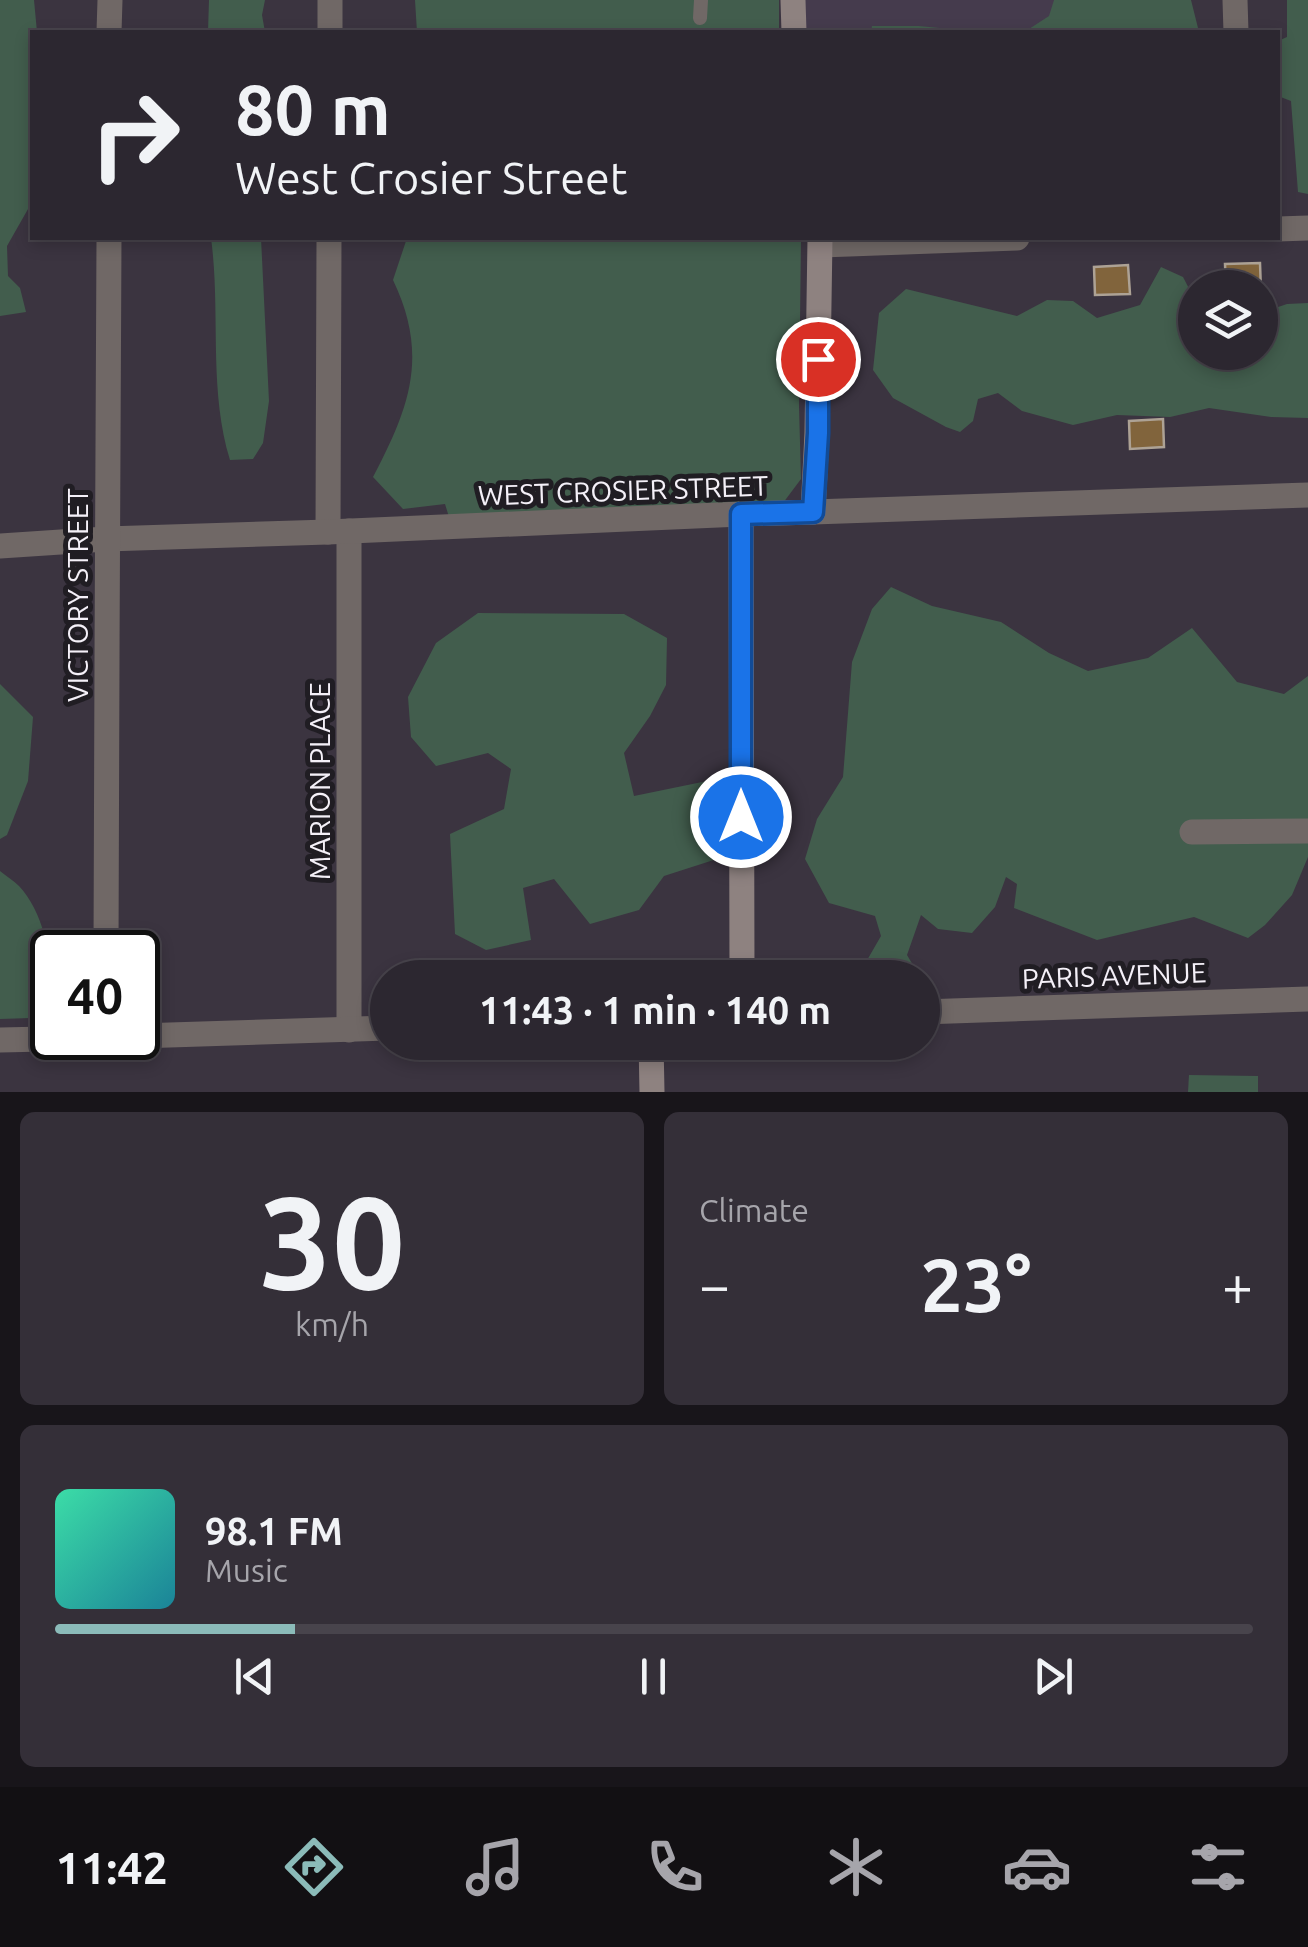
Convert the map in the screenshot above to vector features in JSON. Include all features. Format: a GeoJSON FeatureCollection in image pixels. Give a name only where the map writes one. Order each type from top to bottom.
{"type":"FeatureCollection","features":[{"type":"Feature","properties":{"kind":"street"},"geometry":{"type":"LineString","coordinates":[[109,30],[110,0]]}},
{"type":"Feature","properties":{"kind":"street"},"geometry":{"type":"LineString","coordinates":[[330,0],[330,30]]}},
{"type":"Feature","properties":{"kind":"street"},"geometry":{"type":"LineString","coordinates":[[794,0],[794,30]]}},
{"type":"Feature","properties":{"kind":"street"},"geometry":{"type":"LineString","coordinates":[[1235,0],[1236,30]]}},
{"type":"Feature","properties":{"kind":"street"},"geometry":{"type":"LineString","coordinates":[[1280,229],[1308,228]]}},
{"type":"Feature","properties":{"kind":"street","name":"VICTORY STREET"},"geometry":{"type":"LineString","coordinates":[[106,930],[109,240]]}},
{"type":"Feature","properties":{"kind":"street","name":"MARION PLACE"},"geometry":{"type":"LineString","coordinates":[[329,240],[349,1030]]}},
{"type":"Feature","properties":{"kind":"street"},"geometry":{"type":"LineString","coordinates":[[813,512],[821,241],[886,240]]}},
{"type":"Feature","properties":{"kind":"street","name":"WEST CROSIER STREET"},"geometry":{"type":"LineString","coordinates":[[0,546],[741,514],[1308,496]]}},
{"type":"Feature","properties":{"kind":"street"},"geometry":{"type":"LineString","coordinates":[[741,514],[742,960]]}},
{"type":"Feature","properties":{"kind":"street"},"geometry":{"type":"LineString","coordinates":[[1192,832],[1308,830]]}},
{"type":"Feature","properties":{"kind":"street","name":"PARIS AVENUE"},"geometry":{"type":"LineString","coordinates":[[940,1011],[1308,999]]}},
{"type":"Feature","properties":{"kind":"street"},"geometry":{"type":"LineString","coordinates":[[160,1035],[370,1029]]}},
{"type":"Feature","properties":{"kind":"street"},"geometry":{"type":"LineString","coordinates":[[0,1040],[30,1039]]}},
{"type":"Feature","properties":{"kind":"street"},"geometry":{"type":"LineString","coordinates":[[651,1060],[652,1092]]}},
{"type":"Feature","properties":{"kind":"lane"},"geometry":{"type":"LineString","coordinates":[[700,18],[701,0]]}},
{"type":"Feature","properties":{"kind":"shaded area"},"geometry":{"type":"Polygon","coordinates":[[[805,0],[1101,0],[1103,30],[806,30],[805,0]]]}},
{"type":"Feature","properties":{"kind":"green space"},"geometry":{"type":"Polygon","coordinates":[[[0,0],[34,0],[37,30],[30,30],[30,206],[7,246],[8,276],[20,288],[26,312],[0,316],[0,0]]]}},
{"type":"Feature","properties":{"kind":"green space"},"geometry":{"type":"Polygon","coordinates":[[[209,0],[265,0],[265,30],[208,30],[209,0]]]}},
{"type":"Feature","properties":{"kind":"green space"},"geometry":{"type":"Polygon","coordinates":[[[415,0],[779,0],[779,30],[417,30],[415,0]]]}},
{"type":"Feature","properties":{"kind":"green space"},"geometry":{"type":"Polygon","coordinates":[[[1054,0],[1191,0],[1198,30],[1014,30],[1029,29],[1049,16],[1054,0]]]}},
{"type":"Feature","properties":{"kind":"green space"},"geometry":{"type":"Polygon","coordinates":[[[1287,0],[1308,0],[1308,194],[1298,192],[1291,101],[1280,97],[1280,40],[1287,37],[1287,0]]]}},
{"type":"Feature","properties":{"kind":"green space"},"geometry":{"type":"Polygon","coordinates":[[[872,26],[919,26],[960,30],[871,30],[872,26]]]}},
{"type":"Feature","properties":{"kind":"green space"},"geometry":{"type":"Polygon","coordinates":[[[211,240],[261,240],[269,401],[263,443],[253,459],[230,460],[223,433],[211,240]]]}},
{"type":"Feature","properties":{"kind":"green space"},"geometry":{"type":"Polygon","coordinates":[[[406,240],[801,240],[801,479],[783,503],[449,517],[445,504],[403,509],[373,477],[397,427],[410,380],[410,333],[393,280],[406,240]]]}},
{"type":"Feature","properties":{"kind":"green space"},"geometry":{"type":"Polygon","coordinates":[[[1161,267],[1178,275],[1178,370],[1278,370],[1278,307],[1308,303],[1308,418],[1209,408],[1170,417],[1117,415],[1073,425],[1022,411],[998,393],[978,399],[973,421],[960,432],[893,398],[873,370],[879,313],[906,289],[1017,316],[1047,300],[1073,301],[1097,318],[1140,305],[1161,267]]]}},
{"type":"Feature","properties":{"kind":"green space"},"geometry":{"type":"Polygon","coordinates":[[[891,587],[932,606],[1001,622],[1049,653],[1088,671],[1148,658],[1192,628],[1237,682],[1284,694],[1308,676],[1308,857],[1292,895],[1248,938],[1194,917],[1097,940],[1014,908],[1017,884],[1006,877],[995,907],[972,933],[938,929],[921,915],[907,955],[910,960],[867,960],[881,936],[875,916],[829,903],[805,859],[817,819],[843,777],[852,662],[872,609],[891,587]]]}},
{"type":"Feature","properties":{"kind":"green space"},"geometry":{"type":"Polygon","coordinates":[[[478,613],[624,614],[667,638],[666,685],[624,753],[634,796],[707,781],[721,822],[723,857],[664,876],[639,910],[590,924],[554,879],[523,888],[531,940],[486,950],[455,934],[450,834],[504,809],[511,769],[488,753],[436,766],[411,737],[408,697],[436,643],[478,613]]]}},
{"type":"Feature","properties":{"kind":"green space"},"geometry":{"type":"Polygon","coordinates":[[[0,684],[33,717],[28,781],[7,835],[0,839],[0,684]]]}},
{"type":"Feature","properties":{"kind":"green space"},"geometry":{"type":"Polygon","coordinates":[[[0,871],[28,898],[43,930],[30,930],[30,1018],[0,1019],[0,871]]]}},
{"type":"Feature","properties":{"kind":"green space"},"geometry":{"type":"Polygon","coordinates":[[[1189,1075],[1258,1076],[1258,1092],[1188,1092],[1189,1075]]]}},
{"type":"Feature","properties":{"kind":"building"},"geometry":{"type":"Polygon","coordinates":[[[1260,263],[1260,270],[1225,270],[1225,264],[1260,263]]]}},
{"type":"Feature","properties":{"kind":"building"},"geometry":{"type":"Polygon","coordinates":[[[1128,265],[1130,294],[1095,295],[1094,267],[1128,265]]]}},
{"type":"Feature","properties":{"kind":"building"},"geometry":{"type":"Polygon","coordinates":[[[1163,419],[1164,447],[1130,449],[1129,421],[1163,419]]]}},
{"type":"Feature","properties":{"kind":"route"},"geometry":{"type":"LineString","coordinates":[[741,817],[741,514],[813,512],[818,359]]}}]}
